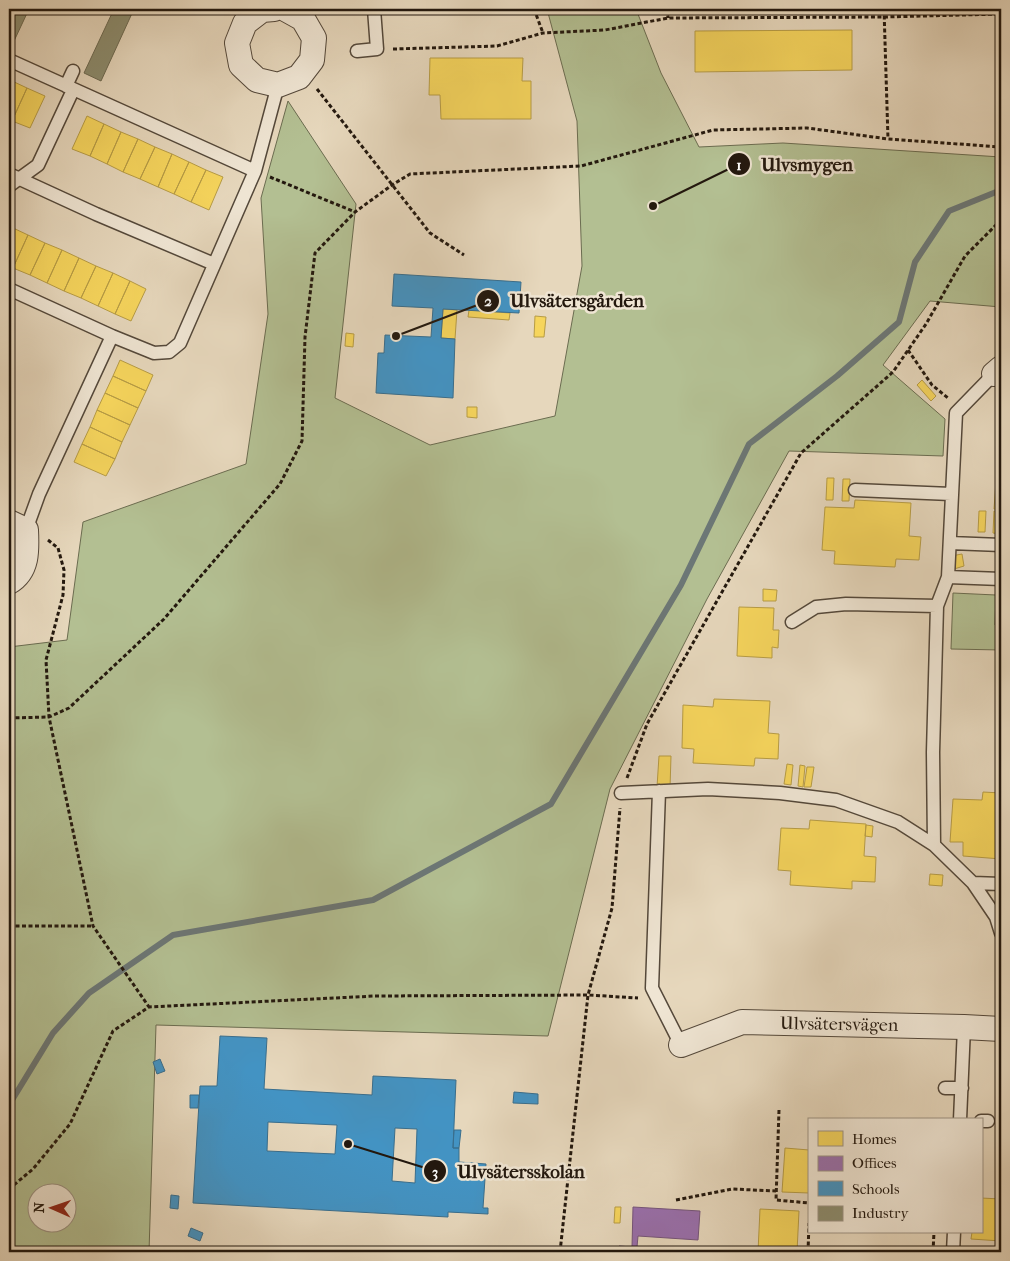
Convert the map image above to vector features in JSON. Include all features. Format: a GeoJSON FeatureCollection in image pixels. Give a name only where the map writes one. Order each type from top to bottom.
{"type":"FeatureCollection","features":[{"type":"Feature","properties":{"kind":"street"},"geometry":{"type":"LineString","coordinates":[[274,9],[262,10],[243,16],[237,43],[241,65],[257,80],[278,85],[299,77],[312,60],[306,22]]}},
{"type":"Feature","properties":{"kind":"street"},"geometry":{"type":"LineString","coordinates":[[9,582],[18,576],[28,553],[17,526]]}},
{"type":"Feature","properties":{"kind":"street","name":"Ulvsätersvägen"},"geometry":{"type":"LineString","coordinates":[[681,1045],[742,1022],[1001,1029]]}},
{"type":"Feature","properties":{"kind":"lane"},"geometry":{"type":"LineString","coordinates":[[357,51],[377,49],[374,9]]}},
{"type":"Feature","properties":{"kind":"lane"},"geometry":{"type":"LineString","coordinates":[[9,60],[255,171]]}},
{"type":"Feature","properties":{"kind":"lane"},"geometry":{"type":"LineString","coordinates":[[12,180],[38,165],[69,88],[73,71]]}},
{"type":"Feature","properties":{"kind":"lane"},"geometry":{"type":"LineString","coordinates":[[9,289],[154,353],[169,352],[180,343],[255,171],[278,85]]}},
{"type":"Feature","properties":{"kind":"lane"},"geometry":{"type":"LineString","coordinates":[[12,180],[214,264]]}},
{"type":"Feature","properties":{"kind":"lane"},"geometry":{"type":"LineString","coordinates":[[17,526],[39,494],[112,336]]}},
{"type":"Feature","properties":{"kind":"lane"},"geometry":{"type":"LineString","coordinates":[[934,845],[933,752],[937,606],[948,577],[956,413],[998,371]]}},
{"type":"Feature","properties":{"kind":"lane"},"geometry":{"type":"LineString","coordinates":[[855,490],[951,494]]}},
{"type":"Feature","properties":{"kind":"lane"},"geometry":{"type":"LineString","coordinates":[[950,543],[1001,545]]}},
{"type":"Feature","properties":{"kind":"lane"},"geometry":{"type":"LineString","coordinates":[[948,577],[1001,580]]}},
{"type":"Feature","properties":{"kind":"lane"},"geometry":{"type":"LineString","coordinates":[[792,622],[816,607],[846,604],[937,606]]}},
{"type":"Feature","properties":{"kind":"lane"},"geometry":{"type":"LineString","coordinates":[[621,793],[708,789],[780,792],[836,800],[898,822],[934,845],[973,883],[996,917],[1001,933]]}},
{"type":"Feature","properties":{"kind":"lane"},"geometry":{"type":"LineString","coordinates":[[659,791],[652,988],[681,1045]]}},
{"type":"Feature","properties":{"kind":"lane"},"geometry":{"type":"LineString","coordinates":[[973,883],[1001,884]]}},
{"type":"Feature","properties":{"kind":"lane"},"geometry":{"type":"LineString","coordinates":[[960,1118],[964,1027]]}},
{"type":"Feature","properties":{"kind":"lane"},"geometry":{"type":"LineString","coordinates":[[945,1088],[962,1088]]}},
{"type":"Feature","properties":{"kind":"lane"},"geometry":{"type":"LineString","coordinates":[[953,1252],[954,1234]]}},
{"type":"Feature","properties":{"kind":"path"},"geometry":{"type":"LineString","coordinates":[[534,9],[543,33]]}},
{"type":"Feature","properties":{"kind":"path"},"geometry":{"type":"LineString","coordinates":[[668,9],[668,18]]}},
{"type":"Feature","properties":{"kind":"path"},"geometry":{"type":"LineString","coordinates":[[884,9],[888,139]]}},
{"type":"Feature","properties":{"kind":"path"},"geometry":{"type":"LineString","coordinates":[[377,49],[497,46],[543,33],[605,30],[668,18],[884,17],[1001,14]]}},
{"type":"Feature","properties":{"kind":"path"},"geometry":{"type":"LineString","coordinates":[[304,71],[430,233],[464,255]]}},
{"type":"Feature","properties":{"kind":"path"},"geometry":{"type":"LineString","coordinates":[[9,718],[49,717],[69,708],[164,619],[280,484],[302,441],[305,338],[315,253],[355,212],[410,174],[581,166],[713,130],[807,128],[888,139],[1001,147]]}},
{"type":"Feature","properties":{"kind":"path"},"geometry":{"type":"LineString","coordinates":[[255,171],[355,212]]}},
{"type":"Feature","properties":{"kind":"path"},"geometry":{"type":"LineString","coordinates":[[560,1252],[588,995],[612,908],[621,793],[647,724],[802,453],[893,372],[926,324],[965,256],[1001,220]]}},
{"type":"Feature","properties":{"kind":"path"},"geometry":{"type":"LineString","coordinates":[[908,350],[932,385],[950,400]]}},
{"type":"Feature","properties":{"kind":"path"},"geometry":{"type":"LineString","coordinates":[[17,526],[43,535],[58,548],[64,570],[63,595],[46,660],[49,717],[93,926],[149,1007]]}},
{"type":"Feature","properties":{"kind":"path"},"geometry":{"type":"LineString","coordinates":[[9,926],[93,926]]}},
{"type":"Feature","properties":{"kind":"path"},"geometry":{"type":"LineString","coordinates":[[9,1189],[33,1169],[70,1124],[113,1031],[149,1007],[375,996],[588,995],[658,1000]]}},
{"type":"Feature","properties":{"kind":"path"},"geometry":{"type":"LineString","coordinates":[[779,1110],[776,1200],[808,1203]]}},
{"type":"Feature","properties":{"kind":"path"},"geometry":{"type":"LineString","coordinates":[[676,1200],[732,1189],[776,1191]]}},
{"type":"Feature","properties":{"kind":"path"},"geometry":{"type":"LineString","coordinates":[[808,1252],[809,1234]]}},
{"type":"Feature","properties":{"kind":"path"},"geometry":{"type":"LineString","coordinates":[[933,1252],[934,1234]]}},
{"type":"Feature","properties":{"kind":"green space"},"geometry":{"type":"Polygon","coordinates":[[[547,9],[636,9],[661,73],[699,147],[783,143],[1001,157],[1001,307],[930,301],[883,365],[945,419],[943,456],[789,451],[707,599],[610,789],[548,1036],[156,1025],[149,1252],[9,1252],[9,647],[67,640],[83,522],[246,464],[268,314],[261,198],[288,101],[356,204],[335,398],[430,445],[555,416],[582,266],[577,121],[547,9]]]}},
{"type":"Feature","properties":{"kind":"green space"},"geometry":{"type":"Polygon","coordinates":[[[953,593],[996,595],[995,625],[1001,626],[1001,650],[951,649],[953,593]]]}},
{"type":"Feature","properties":{"kind":"building: Homes"},"geometry":{"type":"Polygon","coordinates":[[[852,30],[852,70],[695,72],[695,31],[852,30]]]}},
{"type":"Feature","properties":{"kind":"building: Homes"},"geometry":{"type":"Polygon","coordinates":[[[430,58],[523,58],[522,81],[531,81],[531,119],[441,119],[440,95],[429,95],[430,58]]]}},
{"type":"Feature","properties":{"kind":"building: Homes"},"geometry":{"type":"Polygon","coordinates":[[[10,80],[27,88],[12,121],[9,119],[10,80]]]}},
{"type":"Feature","properties":{"kind":"building: Homes"},"geometry":{"type":"Polygon","coordinates":[[[27,88],[45,96],[30,128],[12,121],[27,88]]]}},
{"type":"Feature","properties":{"kind":"building: Homes"},"geometry":{"type":"Polygon","coordinates":[[[87,116],[104,124],[90,156],[72,149],[87,116]]]}},
{"type":"Feature","properties":{"kind":"building: Homes"},"geometry":{"type":"Polygon","coordinates":[[[104,124],[121,132],[107,164],[90,156],[104,124]]]}},
{"type":"Feature","properties":{"kind":"building: Homes"},"geometry":{"type":"Polygon","coordinates":[[[121,132],[138,139],[123,172],[107,164],[121,132]]]}},
{"type":"Feature","properties":{"kind":"building: Homes"},"geometry":{"type":"Polygon","coordinates":[[[138,139],[155,147],[140,179],[123,172],[138,139]]]}},
{"type":"Feature","properties":{"kind":"building: Homes"},"geometry":{"type":"Polygon","coordinates":[[[155,147],[172,154],[158,187],[140,179],[155,147]]]}},
{"type":"Feature","properties":{"kind":"building: Homes"},"geometry":{"type":"Polygon","coordinates":[[[172,154],[189,162],[174,194],[158,187],[172,154]]]}},
{"type":"Feature","properties":{"kind":"building: Homes"},"geometry":{"type":"Polygon","coordinates":[[[189,162],[206,170],[191,202],[174,194],[189,162]]]}},
{"type":"Feature","properties":{"kind":"building: Homes"},"geometry":{"type":"Polygon","coordinates":[[[206,170],[223,177],[209,210],[191,202],[206,170]]]}},
{"type":"Feature","properties":{"kind":"building: Homes"},"geometry":{"type":"Polygon","coordinates":[[[11,227],[28,235],[13,268],[9,265],[9,231],[11,227]]]}},
{"type":"Feature","properties":{"kind":"building: Homes"},"geometry":{"type":"Polygon","coordinates":[[[28,235],[45,243],[30,275],[13,268],[28,235]]]}},
{"type":"Feature","properties":{"kind":"building: Homes"},"geometry":{"type":"Polygon","coordinates":[[[45,243],[62,250],[47,283],[30,275],[45,243]]]}},
{"type":"Feature","properties":{"kind":"building: Homes"},"geometry":{"type":"Polygon","coordinates":[[[62,250],[79,258],[64,291],[47,283],[62,250]]]}},
{"type":"Feature","properties":{"kind":"building: Homes"},"geometry":{"type":"Polygon","coordinates":[[[79,258],[96,266],[81,298],[64,291],[79,258]]]}},
{"type":"Feature","properties":{"kind":"building: Homes"},"geometry":{"type":"Polygon","coordinates":[[[96,266],[113,273],[98,306],[81,298],[96,266]]]}},
{"type":"Feature","properties":{"kind":"building: Homes"},"geometry":{"type":"Polygon","coordinates":[[[113,273],[130,281],[115,314],[98,306],[113,273]]]}},
{"type":"Feature","properties":{"kind":"building: Homes"},"geometry":{"type":"Polygon","coordinates":[[[130,281],[146,289],[131,321],[115,314],[130,281]]]}},
{"type":"Feature","properties":{"kind":"building: Homes"},"geometry":{"type":"Polygon","coordinates":[[[443,309],[457,310],[455,339],[441,338],[443,309]]]}},
{"type":"Feature","properties":{"kind":"building: Homes"},"geometry":{"type":"Polygon","coordinates":[[[469,310],[510,313],[509,320],[468,317],[469,310]]]}},
{"type":"Feature","properties":{"kind":"building: Homes"},"geometry":{"type":"Polygon","coordinates":[[[535,316],[546,317],[544,337],[534,337],[535,316]]]}},
{"type":"Feature","properties":{"kind":"building: Homes"},"geometry":{"type":"Polygon","coordinates":[[[346,333],[354,334],[353,347],[345,346],[346,333]]]}},
{"type":"Feature","properties":{"kind":"building: Homes"},"geometry":{"type":"Polygon","coordinates":[[[120,360],[153,375],[146,391],[113,376],[120,360]]]}},
{"type":"Feature","properties":{"kind":"building: Homes"},"geometry":{"type":"Polygon","coordinates":[[[113,376],[146,391],[138,408],[105,393],[113,376]]]}},
{"type":"Feature","properties":{"kind":"building: Homes"},"geometry":{"type":"Polygon","coordinates":[[[922,380],[936,396],[931,401],[917,385],[922,380]]]}},
{"type":"Feature","properties":{"kind":"building: Homes"},"geometry":{"type":"Polygon","coordinates":[[[105,393],[138,408],[130,425],[97,410],[105,393]]]}},
{"type":"Feature","properties":{"kind":"building: Homes"},"geometry":{"type":"Polygon","coordinates":[[[467,407],[477,407],[477,418],[467,417],[467,407]]]}},
{"type":"Feature","properties":{"kind":"building: Homes"},"geometry":{"type":"Polygon","coordinates":[[[97,410],[130,425],[122,442],[90,427],[97,410]]]}},
{"type":"Feature","properties":{"kind":"building: Homes"},"geometry":{"type":"Polygon","coordinates":[[[90,427],[122,442],[115,459],[82,444],[90,427]]]}},
{"type":"Feature","properties":{"kind":"building: Homes"},"geometry":{"type":"Polygon","coordinates":[[[82,444],[115,459],[106,476],[74,462],[82,444]]]}},
{"type":"Feature","properties":{"kind":"building: Homes"},"geometry":{"type":"Polygon","coordinates":[[[997,467],[1001,467],[1001,510],[994,509],[997,467]]]}},
{"type":"Feature","properties":{"kind":"building: Homes"},"geometry":{"type":"Polygon","coordinates":[[[827,478],[834,478],[833,500],[826,500],[827,478]]]}},
{"type":"Feature","properties":{"kind":"building: Homes"},"geometry":{"type":"Polygon","coordinates":[[[843,479],[850,479],[849,501],[842,501],[843,479]]]}},
{"type":"Feature","properties":{"kind":"building: Homes"},"geometry":{"type":"Polygon","coordinates":[[[855,500],[911,503],[909,536],[921,537],[919,560],[896,559],[895,567],[834,564],[835,551],[822,550],[825,507],[854,508],[855,500]]]}},
{"type":"Feature","properties":{"kind":"building: Homes"},"geometry":{"type":"Polygon","coordinates":[[[979,511],[986,511],[985,532],[978,532],[979,511]]]}},
{"type":"Feature","properties":{"kind":"building: Homes"},"geometry":{"type":"Polygon","coordinates":[[[994,511],[1001,512],[1000,534],[993,533],[994,511]]]}},
{"type":"Feature","properties":{"kind":"building: Homes"},"geometry":{"type":"Polygon","coordinates":[[[962,554],[964,566],[954,569],[951,556],[962,554]]]}},
{"type":"Feature","properties":{"kind":"building: Homes"},"geometry":{"type":"Polygon","coordinates":[[[763,589],[777,590],[776,601],[763,601],[763,589]]]}},
{"type":"Feature","properties":{"kind":"building: Homes"},"geometry":{"type":"Polygon","coordinates":[[[739,607],[774,608],[773,630],[779,630],[778,648],[772,647],[772,658],[737,656],[739,607]]]}},
{"type":"Feature","properties":{"kind":"building: Homes"},"geometry":{"type":"Polygon","coordinates":[[[714,699],[770,701],[768,733],[779,734],[778,759],[755,758],[754,766],[693,763],[694,749],[682,748],[683,705],[713,707],[714,699]]]}},
{"type":"Feature","properties":{"kind":"building: Homes"},"geometry":{"type":"Polygon","coordinates":[[[659,756],[671,756],[670,788],[657,787],[659,756]]]}},
{"type":"Feature","properties":{"kind":"building: Homes"},"geometry":{"type":"Polygon","coordinates":[[[787,764],[793,765],[791,785],[784,784],[787,764]]]}},
{"type":"Feature","properties":{"kind":"building: Homes"},"geometry":{"type":"Polygon","coordinates":[[[800,765],[805,766],[803,787],[798,786],[800,765]]]}},
{"type":"Feature","properties":{"kind":"building: Homes"},"geometry":{"type":"Polygon","coordinates":[[[807,767],[814,767],[811,787],[804,787],[807,767]]]}},
{"type":"Feature","properties":{"kind":"building: Homes"},"geometry":{"type":"Polygon","coordinates":[[[983,792],[1001,793],[1001,859],[963,856],[963,842],[950,842],[953,799],[982,800],[983,792]]]}},
{"type":"Feature","properties":{"kind":"building: Homes"},"geometry":{"type":"Polygon","coordinates":[[[810,820],[866,824],[864,856],[876,857],[875,882],[852,881],[852,889],[790,885],[791,871],[778,870],[781,828],[809,829],[810,820]]]}},
{"type":"Feature","properties":{"kind":"building: Homes"},"geometry":{"type":"Polygon","coordinates":[[[866,825],[873,826],[872,837],[865,836],[866,825]]]}},
{"type":"Feature","properties":{"kind":"building: Homes"},"geometry":{"type":"Polygon","coordinates":[[[930,874],[943,875],[942,886],[929,885],[930,874]]]}},
{"type":"Feature","properties":{"kind":"building: Homes"},"geometry":{"type":"Polygon","coordinates":[[[785,1148],[808,1150],[808,1193],[782,1192],[785,1148]]]}},
{"type":"Feature","properties":{"kind":"building: Homes"},"geometry":{"type":"Polygon","coordinates":[[[982,1198],[1001,1199],[1001,1241],[971,1239],[972,1234],[982,1234],[982,1198]]]}},
{"type":"Feature","properties":{"kind":"building: Homes"},"geometry":{"type":"Polygon","coordinates":[[[615,1207],[621,1207],[620,1223],[614,1223],[615,1207]]]}},
{"type":"Feature","properties":{"kind":"building: Homes"},"geometry":{"type":"Polygon","coordinates":[[[760,1209],[799,1211],[797,1252],[758,1252],[760,1209]]]}},
{"type":"Feature","properties":{"kind":"building: Offices"},"geometry":{"type":"Polygon","coordinates":[[[633,1207],[700,1211],[698,1240],[638,1236],[637,1247],[648,1248],[648,1252],[619,1252],[619,1246],[632,1247],[633,1207]]]}},
{"type":"Feature","properties":{"kind":"building: Schools"},"geometry":{"type":"Polygon","coordinates":[[[394,274],[521,282],[519,313],[443,309],[441,338],[455,339],[453,398],[376,393],[378,353],[384,353],[385,335],[431,337],[433,308],[392,306],[394,274]]]}},
{"type":"Feature","properties":{"kind":"building: Schools"},"geometry":{"type":"Polygon","coordinates":[[[220,1036],[267,1038],[264,1089],[372,1095],[373,1076],[456,1080],[453,1148],[459,1148],[459,1162],[486,1164],[483,1208],[488,1208],[488,1214],[448,1212],[448,1217],[193,1203],[200,1086],[217,1086],[220,1036]],[[268,1122],[267,1151],[335,1154],[337,1125],[268,1122]],[[395,1128],[392,1181],[415,1183],[417,1129],[395,1128]]]}},
{"type":"Feature","properties":{"kind":"building: Schools"},"geometry":{"type":"Polygon","coordinates":[[[160,1059],[165,1071],[157,1074],[153,1062],[160,1059]]]}},
{"type":"Feature","properties":{"kind":"building: Schools"},"geometry":{"type":"Polygon","coordinates":[[[514,1092],[538,1094],[538,1104],[513,1103],[514,1092]]]}},
{"type":"Feature","properties":{"kind":"building: Schools"},"geometry":{"type":"Polygon","coordinates":[[[190,1095],[199,1095],[198,1108],[190,1108],[190,1095]]]}},
{"type":"Feature","properties":{"kind":"building: Schools"},"geometry":{"type":"Polygon","coordinates":[[[454,1130],[461,1130],[459,1148],[453,1148],[454,1130]]]}},
{"type":"Feature","properties":{"kind":"building: Schools"},"geometry":{"type":"Polygon","coordinates":[[[171,1195],[179,1196],[178,1209],[170,1208],[171,1195]]]}},
{"type":"Feature","properties":{"kind":"building: Schools"},"geometry":{"type":"Polygon","coordinates":[[[191,1228],[203,1233],[200,1241],[188,1236],[191,1228]]]}},
{"type":"Feature","properties":{"kind":"building: Industry"},"geometry":{"type":"Polygon","coordinates":[[[9,9],[29,9],[14,41],[9,39],[9,9]]]}},
{"type":"Feature","properties":{"kind":"building: Industry"},"geometry":{"type":"Polygon","coordinates":[[[114,9],[134,9],[101,81],[84,73],[114,9]]]}},
{"type":"Feature","properties":{"kind":"waterway"},"geometry":{"type":"LineString","coordinates":[[9,1105],[53,1033],[89,993],[173,935],[373,900],[551,804],[681,585],[749,444],[837,376],[899,322],[915,262],[949,211],[1001,190]]}},
{"type":"Feature","properties":{"kind":"place","name":"Ulvsmygen"},"geometry":{"type":"Point","coordinates":[653,206]}},
{"type":"Feature","properties":{"kind":"place","name":"Ulvsätersgården"},"geometry":{"type":"Point","coordinates":[396,336]}},
{"type":"Feature","properties":{"kind":"place","name":"Ulvsätersskolan"},"geometry":{"type":"Point","coordinates":[348,1144]}}]}
